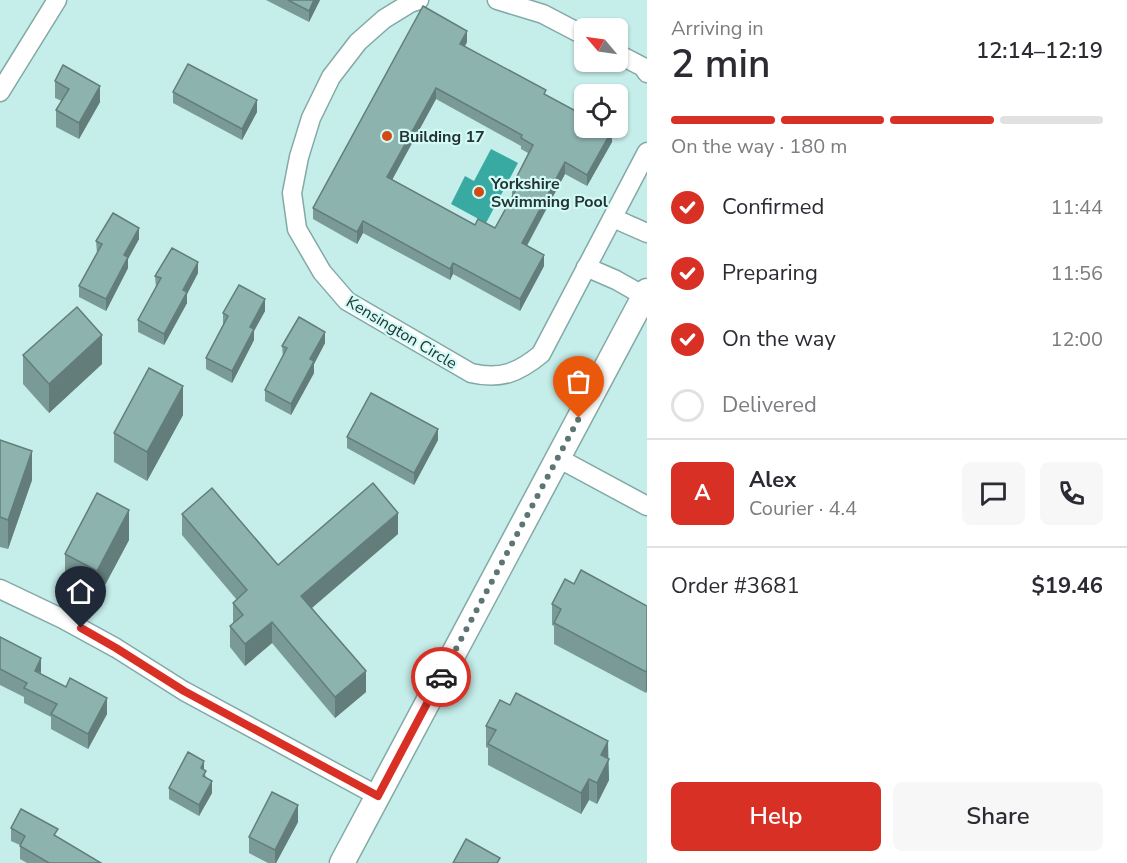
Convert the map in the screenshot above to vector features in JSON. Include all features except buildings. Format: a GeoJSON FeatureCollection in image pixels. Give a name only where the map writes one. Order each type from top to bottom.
{"type":"FeatureCollection","features":[{"type":"Feature","properties":{"kind":"main road"},"geometry":{"type":"LineString","coordinates":[[342,863],[646,294]]}},
{"type":"Feature","properties":{"kind":"street"},"geometry":{"type":"LineString","coordinates":[[0,92],[57,0]]}},
{"type":"Feature","properties":{"kind":"street","name":"Kensington Circle"},"geometry":{"type":"LineString","coordinates":[[418,0],[384,19],[358,42],[331,77],[311,118],[292,193],[297,229],[322,272],[347,301],[471,373],[488,377],[507,374],[526,366],[541,354],[613,218]]}},
{"type":"Feature","properties":{"kind":"street"},"geometry":{"type":"LineString","coordinates":[[497,0],[543,14],[574,30]]}},
{"type":"Feature","properties":{"kind":"street"},"geometry":{"type":"LineString","coordinates":[[628,59],[643,67],[647,73]]}},
{"type":"Feature","properties":{"kind":"street"},"geometry":{"type":"LineString","coordinates":[[647,152],[613,218],[647,233]]}},
{"type":"Feature","properties":{"kind":"street"},"geometry":{"type":"LineString","coordinates":[[586,267],[646,294]]}},
{"type":"Feature","properties":{"kind":"street"},"geometry":{"type":"LineString","coordinates":[[558,458],[647,506]]}},
{"type":"Feature","properties":{"kind":"street"},"geometry":{"type":"LineString","coordinates":[[0,589],[63,619],[116,648],[184,691],[378,796]]}},
{"type":"Feature","properties":{"kind":"water","name":"Yorkshire Swimming Pool"},"geometry":{"type":"Polygon","coordinates":[[[491,149],[518,163],[486,223],[451,204],[465,176],[474,181],[491,149]]]}},
{"type":"Feature","properties":{"kind":"way so far"},"geometry":{"type":"LineString","coordinates":[[441,677],[579,418]]}},
{"type":"Feature","properties":{"kind":"place","name":"Building 17"},"geometry":{"type":"Point","coordinates":[387,136]}},
{"type":"Feature","properties":{"kind":"place","name":"Yorkshire Swimming Pool"},"geometry":{"type":"Point","coordinates":[479,192]}},
{"type":"Feature","properties":{"kind":"route"},"geometry":{"type":"LineString","coordinates":[[81,628],[184,691],[378,796],[441,677]]}}]}
